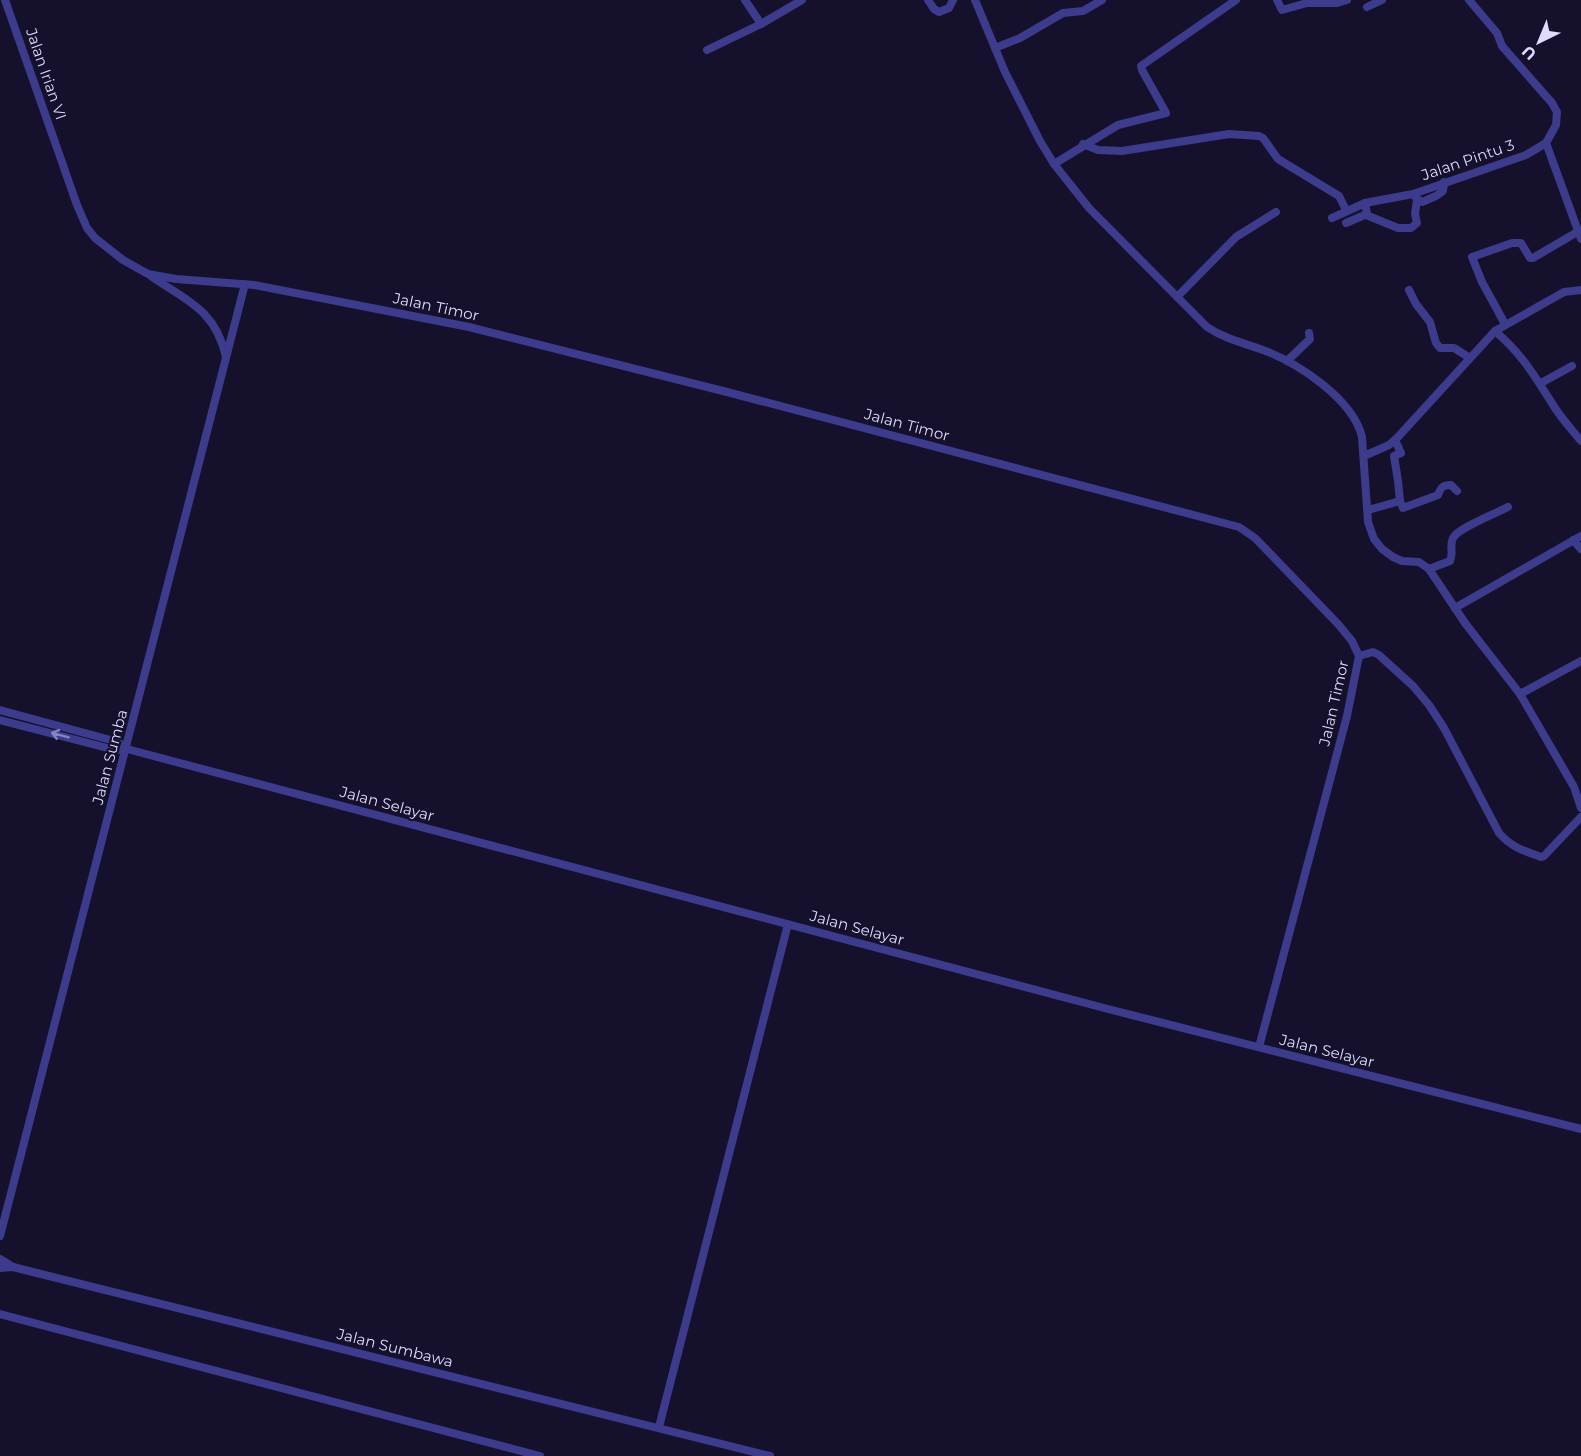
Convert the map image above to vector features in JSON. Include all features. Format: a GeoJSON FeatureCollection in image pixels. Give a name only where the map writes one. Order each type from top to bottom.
{"type":"FeatureCollection","features":[{"type":"Feature","properties":{"kind":"street","name":"Jalan Irian VI"},"geometry":{"type":"LineString","coordinates":[[5,0],[60,157]]}},
{"type":"Feature","properties":{"kind":"street"},"geometry":{"type":"LineString","coordinates":[[745,0],[761,24]]}},
{"type":"Feature","properties":{"kind":"street"},"geometry":{"type":"LineString","coordinates":[[707,50],[761,24],[802,0]]}},
{"type":"Feature","properties":{"kind":"street"},"geometry":{"type":"LineString","coordinates":[[928,0],[939,12],[948,8],[953,0]]}},
{"type":"Feature","properties":{"kind":"street"},"geometry":{"type":"LineString","coordinates":[[975,0],[1005,72],[1040,141],[1054,164],[1089,208],[1207,327],[1222,337],[1263,350],[1287,361],[1330,391],[1349,409],[1360,429],[1364,456],[1364,485],[1371,531],[1382,549],[1393,557],[1402,561],[1419,562],[1429,569],[1485,651],[1520,694],[1578,785],[1581,808]]}},
{"type":"Feature","properties":{"kind":"street"},"geometry":{"type":"LineString","coordinates":[[995,48],[1020,38],[1063,14],[1083,10],[1102,0]]}},
{"type":"Feature","properties":{"kind":"street"},"geometry":{"type":"LineString","coordinates":[[1054,164],[1083,144],[1118,125],[1166,113],[1141,66],[1236,0]]}},
{"type":"Feature","properties":{"kind":"street"},"geometry":{"type":"LineString","coordinates":[[1277,0],[1282,10],[1307,3],[1337,3],[1347,0]]}},
{"type":"Feature","properties":{"kind":"street"},"geometry":{"type":"LineString","coordinates":[[1367,8],[1382,0]]}},
{"type":"Feature","properties":{"kind":"street"},"geometry":{"type":"LineString","coordinates":[[1469,0],[1497,33],[1502,46],[1552,102],[1557,112],[1558,121],[1546,143],[1580,235],[1533,258],[1530,258],[1521,243],[1512,243],[1472,257],[1482,282],[1505,324]]}},
{"type":"Feature","properties":{"kind":"street"},"geometry":{"type":"LineString","coordinates":[[1083,144],[1098,150],[1122,151],[1192,142],[1219,135],[1259,136],[1282,162],[1339,196],[1347,210]]}},
{"type":"Feature","properties":{"kind":"street","name":"Jalan Pintu 3"},"geometry":{"type":"LineString","coordinates":[[1332,218],[1365,203],[1415,197],[1444,182],[1518,158],[1546,143]]}},
{"type":"Feature","properties":{"kind":"street","name":"Jalan Timor"},"geometry":{"type":"LineString","coordinates":[[60,157],[87,228],[123,260],[148,274],[176,279],[245,284],[469,327],[727,392],[1239,527],[1255,538],[1338,624],[1352,641],[1359,657],[1347,716],[1259,1047]]}},
{"type":"Feature","properties":{"kind":"street"},"geometry":{"type":"LineString","coordinates":[[1346,223],[1366,215],[1398,228],[1412,228],[1417,223],[1415,197]]}},
{"type":"Feature","properties":{"kind":"street"},"geometry":{"type":"LineString","coordinates":[[1365,203],[1368,213],[1366,215]]}},
{"type":"Feature","properties":{"kind":"street"},"geometry":{"type":"LineString","coordinates":[[1177,297],[1236,237],[1276,213]]}},
{"type":"Feature","properties":{"kind":"street"},"geometry":{"type":"LineString","coordinates":[[148,274],[204,313],[218,332],[226,358]]}},
{"type":"Feature","properties":{"kind":"street","name":"Jalan Sumba"},"geometry":{"type":"LineString","coordinates":[[0,1236],[245,284]]}},
{"type":"Feature","properties":{"kind":"street"},"geometry":{"type":"LineString","coordinates":[[1409,290],[1419,309],[1430,322],[1436,343],[1440,348],[1454,348],[1470,358]]}},
{"type":"Feature","properties":{"kind":"street"},"geometry":{"type":"LineString","coordinates":[[1364,456],[1395,440],[1495,331],[1564,292],[1581,290]]}},
{"type":"Feature","properties":{"kind":"street"},"geometry":{"type":"LineString","coordinates":[[1495,331],[1516,349],[1541,383],[1555,408],[1581,441]]}},
{"type":"Feature","properties":{"kind":"street"},"geometry":{"type":"LineString","coordinates":[[1287,361],[1310,339],[1309,333]]}},
{"type":"Feature","properties":{"kind":"street"},"geometry":{"type":"LineString","coordinates":[[1541,383],[1572,366]]}},
{"type":"Feature","properties":{"kind":"street"},"geometry":{"type":"LineString","coordinates":[[1395,440],[1401,453],[1394,456],[1403,508],[1438,495],[1440,488],[1445,485],[1451,484],[1457,491]]}},
{"type":"Feature","properties":{"kind":"street"},"geometry":{"type":"LineString","coordinates":[[1368,510],[1400,501]]}},
{"type":"Feature","properties":{"kind":"street"},"geometry":{"type":"LineString","coordinates":[[1429,569],[1450,562],[1453,554],[1450,545],[1456,533],[1508,507]]}},
{"type":"Feature","properties":{"kind":"street"},"geometry":{"type":"LineString","coordinates":[[1455,608],[1577,538],[1581,549]]}},
{"type":"Feature","properties":{"kind":"street"},"geometry":{"type":"LineString","coordinates":[[1359,657],[1373,652],[1379,655],[1413,686],[1429,705],[1444,728],[1499,833],[1516,848],[1544,856],[1581,817]]}},
{"type":"Feature","properties":{"kind":"street"},"geometry":{"type":"LineString","coordinates":[[1520,694],[1581,661]]}},
{"type":"Feature","properties":{"kind":"street","name":"Jalan Selayar"},"geometry":{"type":"LineString","coordinates":[[0,710],[118,742],[127,749]]}},
{"type":"Feature","properties":{"kind":"street","name":"Jalan Selayar"},"geometry":{"type":"LineString","coordinates":[[0,720],[115,750],[127,749],[788,924],[1581,1129]]}},
{"type":"Feature","properties":{"kind":"street"},"geometry":{"type":"LineString","coordinates":[[659,1427],[788,924]]}},
{"type":"Feature","properties":{"kind":"street","name":"Jalan Sumbawa"},"geometry":{"type":"LineString","coordinates":[[0,1259],[13,1267],[770,1456]]}},
{"type":"Feature","properties":{"kind":"street","name":"Jalan Sumbawa"},"geometry":{"type":"LineString","coordinates":[[0,1268],[13,1267]]}},
{"type":"Feature","properties":{"kind":"street"},"geometry":{"type":"LineString","coordinates":[[0,1314],[540,1456]]}}]}
